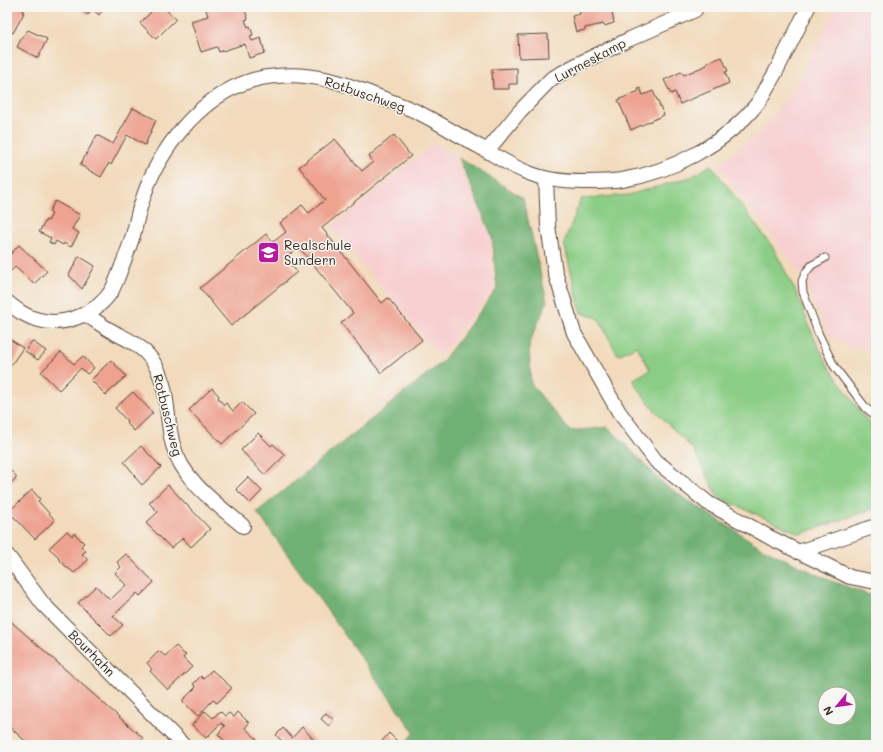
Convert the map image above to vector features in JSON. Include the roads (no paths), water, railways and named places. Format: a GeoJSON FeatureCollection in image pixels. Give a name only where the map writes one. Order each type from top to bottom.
{"type":"FeatureCollection","features":[{"type":"Feature","properties":{"kind":"street","name":"Rotbuschweg"},"geometry":{"type":"LineString","coordinates":[[7,302],[27,316],[52,322],[76,318],[95,308],[105,300],[114,286],[131,242],[139,212],[153,173],[174,139],[202,108],[230,89],[242,83],[254,79],[278,76],[305,77],[333,81],[390,101],[416,112],[524,171],[546,179],[571,182],[620,180],[659,170],[678,162],[717,141],[734,129],[759,102],[787,52],[808,7]]}},
{"type":"Feature","properties":{"kind":"street","name":"Lurmeskamp"},"geometry":{"type":"LineString","coordinates":[[486,150],[520,111],[551,79],[573,66],[694,10]]}},
{"type":"Feature","properties":{"kind":"street"},"geometry":{"type":"LineString","coordinates":[[546,179],[548,226],[551,251],[555,272],[574,333],[619,412],[656,461],[708,503],[798,552],[850,577],[876,582]]}},
{"type":"Feature","properties":{"kind":"street","name":"Rotbuschweg"},"geometry":{"type":"LineString","coordinates":[[85,314],[108,329],[135,343],[153,361],[163,383],[172,441],[175,452],[181,464],[204,492],[243,526]]}},
{"type":"Feature","properties":{"kind":"street"},"geometry":{"type":"LineString","coordinates":[[798,552],[876,526]]}},
{"type":"Feature","properties":{"kind":"street","name":"Bourhahn"},"geometry":{"type":"LineString","coordinates":[[7,555],[43,604],[183,745]]}},
{"type":"Feature","properties":{"kind":"lane"},"geometry":{"type":"LineString","coordinates":[[825,258],[812,265],[806,272],[802,282],[805,299],[819,336],[834,366],[866,408],[876,416]]}},
{"type":"Feature","properties":{"kind":"place","name":"Realschule Sundern"},"geometry":{"type":"Point","coordinates":[268,252]}}]}
